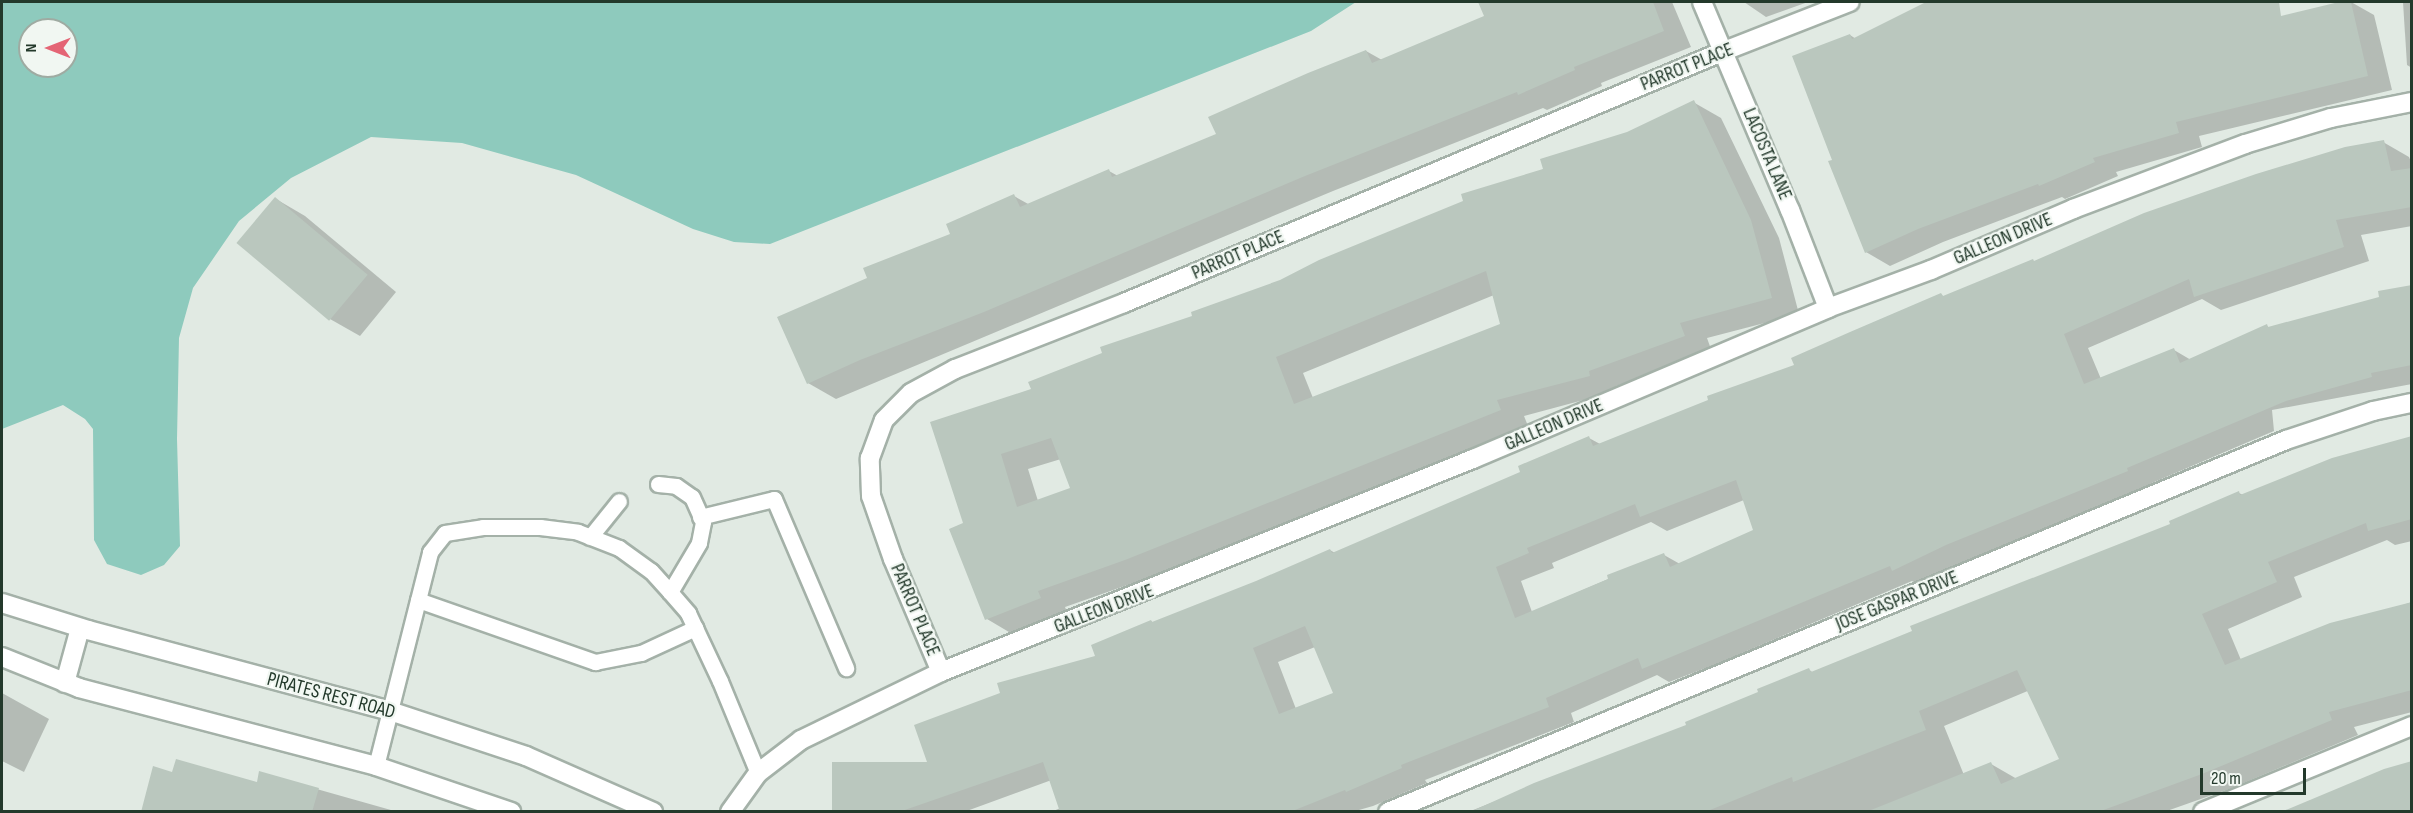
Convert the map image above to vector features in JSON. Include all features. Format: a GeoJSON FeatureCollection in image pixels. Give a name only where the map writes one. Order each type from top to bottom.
{"type":"FeatureCollection","features":[{"type":"Feature","properties":{"kind":"street","name":"LACOSTA LANE"},"geometry":{"type":"LineString","coordinates":[[1702,2],[1790,210],[1828,308]]}},
{"type":"Feature","properties":{"kind":"street","name":"PARROT PLACE"},"geometry":{"type":"LineString","coordinates":[[941,672],[893,559],[871,496],[870,458],[884,420],[911,393],[955,369],[1135,298],[1724,51],[1850,2]]}},
{"type":"Feature","properties":{"kind":"street","name":"GALLEON DRIVE"},"geometry":{"type":"LineString","coordinates":[[730,812],[758,773],[801,740],[941,672],[1473,459],[1828,308],[1930,270],[2073,209],[2246,144],[2331,118],[2412,102]]}},
{"type":"Feature","properties":{"kind":"street","name":"JOSE GASPAR DRIVE"},"geometry":{"type":"LineString","coordinates":[[1388,812],[2286,440],[2373,411],[2412,403]]}},
{"type":"Feature","properties":{"kind":"street","name":"PIRATES REST ROAD"},"geometry":{"type":"LineString","coordinates":[[2,603],[80,628],[390,711],[526,756],[653,812]]}},
{"type":"Feature","properties":{"kind":"street"},"geometry":{"type":"LineString","coordinates":[[65,683],[80,628]]}},
{"type":"Feature","properties":{"kind":"street"},"geometry":{"type":"LineString","coordinates":[[2,657],[65,683],[376,766],[511,812]]}},
{"type":"Feature","properties":{"kind":"street"},"geometry":{"type":"LineString","coordinates":[[2203,812],[2412,726]]}},
{"type":"Feature","properties":{"kind":"lane"},"geometry":{"type":"LineString","coordinates":[[658,484],[676,486],[692,497],[703,522],[699,543],[670,592]]}},
{"type":"Feature","properties":{"kind":"lane"},"geometry":{"type":"LineString","coordinates":[[700,517],[774,500],[846,668]]}},
{"type":"Feature","properties":{"kind":"lane"},"geometry":{"type":"LineString","coordinates":[[590,537],[620,501]]}},
{"type":"Feature","properties":{"kind":"lane"},"geometry":{"type":"LineString","coordinates":[[376,766],[430,552],[445,533],[483,527],[540,527],[578,532],[620,548],[651,571],[670,592],[688,613],[720,681],[758,773]]}},
{"type":"Feature","properties":{"kind":"lane"},"geometry":{"type":"LineString","coordinates":[[418,600],[595,662],[641,653],[695,628]]}},
{"type":"Feature","properties":{"kind":"water"},"geometry":{"type":"Polygon","coordinates":[[[2,2],[1356,2],[1311,31],[770,244],[734,242],[693,229],[576,175],[462,143],[371,137],[291,178],[239,221],[193,288],[179,338],[177,439],[180,546],[164,565],[141,575],[107,564],[94,540],[93,429],[85,419],[63,405],[2,429],[2,2]]]}},
{"type":"Feature","properties":{"kind":"building"},"geometry":{"type":"Polygon","coordinates":[[[1478,2],[1653,2],[1664,31],[1574,67],[1575,70],[1518,95],[1517,92],[1305,176],[807,384],[777,317],[867,278],[863,268],[950,234],[946,224],[1014,194],[1020,207],[1109,169],[1112,177],[1216,134],[1208,117],[1366,50],[1372,63],[1484,16],[1478,2]]]}},
{"type":"Feature","properties":{"kind":"building"},"geometry":{"type":"Polygon","coordinates":[[[1926,2],[2279,2],[2281,16],[2339,2],[2351,2],[2368,76],[2176,122],[2179,133],[2093,158],[2095,162],[2039,186],[2038,184],[1918,229],[1865,253],[1828,161],[1832,160],[1792,56],[1850,34],[1852,39],[1926,2]]]}},
{"type":"Feature","properties":{"kind":"building"},"geometry":{"type":"Polygon","coordinates":[[[1694,100],[1751,220],[1772,298],[1680,323],[1685,336],[1589,371],[1590,376],[1497,400],[1501,410],[1125,560],[1038,591],[1041,598],[985,620],[949,529],[963,523],[930,422],[1031,389],[1028,382],[1102,353],[1100,347],[1192,316],[1191,312],[1280,280],[1319,260],[1463,201],[1461,194],[1543,169],[1540,159],[1627,132],[1694,100]],[[1486,271],[1276,357],[1294,404],[1500,324],[1486,271]],[[1051,438],[1001,454],[1017,507],[1070,488],[1051,438]]]}},
{"type":"Feature","properties":{"kind":"building"},"geometry":{"type":"Polygon","coordinates":[[[2384,140],[2391,171],[2412,168],[2412,207],[2336,220],[2344,247],[2194,297],[2189,279],[2064,334],[2084,384],[2174,348],[2180,363],[2267,324],[2268,327],[2379,297],[2378,291],[2412,285],[2412,365],[2371,373],[2372,377],[2286,401],[2127,468],[2128,471],[1946,545],[1892,571],[1890,566],[1642,669],[1638,658],[1546,698],[1549,707],[1401,765],[1402,768],[1346,792],[1345,790],[1290,812],[1060,812],[1043,762],[899,812],[832,812],[832,762],[927,762],[914,725],[1000,693],[997,683],[1095,656],[1091,645],[1256,581],[1330,549],[1332,553],[1520,472],[1518,466],[1589,436],[1593,446],[1708,400],[1707,396],[1794,365],[1791,358],[1941,293],[1943,296],[2033,259],[2034,261],[2144,213],[2256,174],[2345,147],[2384,140]],[[1736,480],[1640,517],[1635,504],[1527,548],[1529,553],[1496,567],[1515,618],[1608,579],[1607,575],[1664,553],[1670,567],[1753,530],[1736,480]],[[1305,626],[1253,648],[1279,714],[1333,693],[1305,626]]]}},
{"type":"Feature","properties":{"kind":"building"},"geometry":{"type":"Polygon","coordinates":[[[275,197],[368,275],[329,321],[236,243],[275,197]]]}},
{"type":"Feature","properties":{"kind":"building"},"geometry":{"type":"Polygon","coordinates":[[[2412,436],[2412,519],[2368,531],[2366,523],[2268,562],[2277,582],[2202,614],[2225,665],[2330,623],[2412,602],[2412,690],[2329,712],[2332,720],[2202,774],[2098,812],[1866,812],[1991,762],[2001,784],[2059,759],[2017,670],[1919,711],[1926,730],[1793,782],[1792,777],[1705,812],[1470,812],[1534,783],[1686,725],[1685,722],[1758,692],[1757,689],[1809,668],[1811,672],[1912,631],[1910,626],[2170,524],[2169,521],[2239,491],[2240,495],[2332,458],[2412,436]]]}},
{"type":"Feature","properties":{"kind":"building"},"geometry":{"type":"Polygon","coordinates":[[[176,759],[257,782],[259,771],[319,788],[312,812],[141,812],[153,766],[172,772],[176,759]]]}},
{"type":"Feature","properties":{"kind":"building"},"geometry":{"type":"Polygon","coordinates":[[[2412,761],[2412,812],[2281,812],[2384,769],[2412,761]]]}}]}
